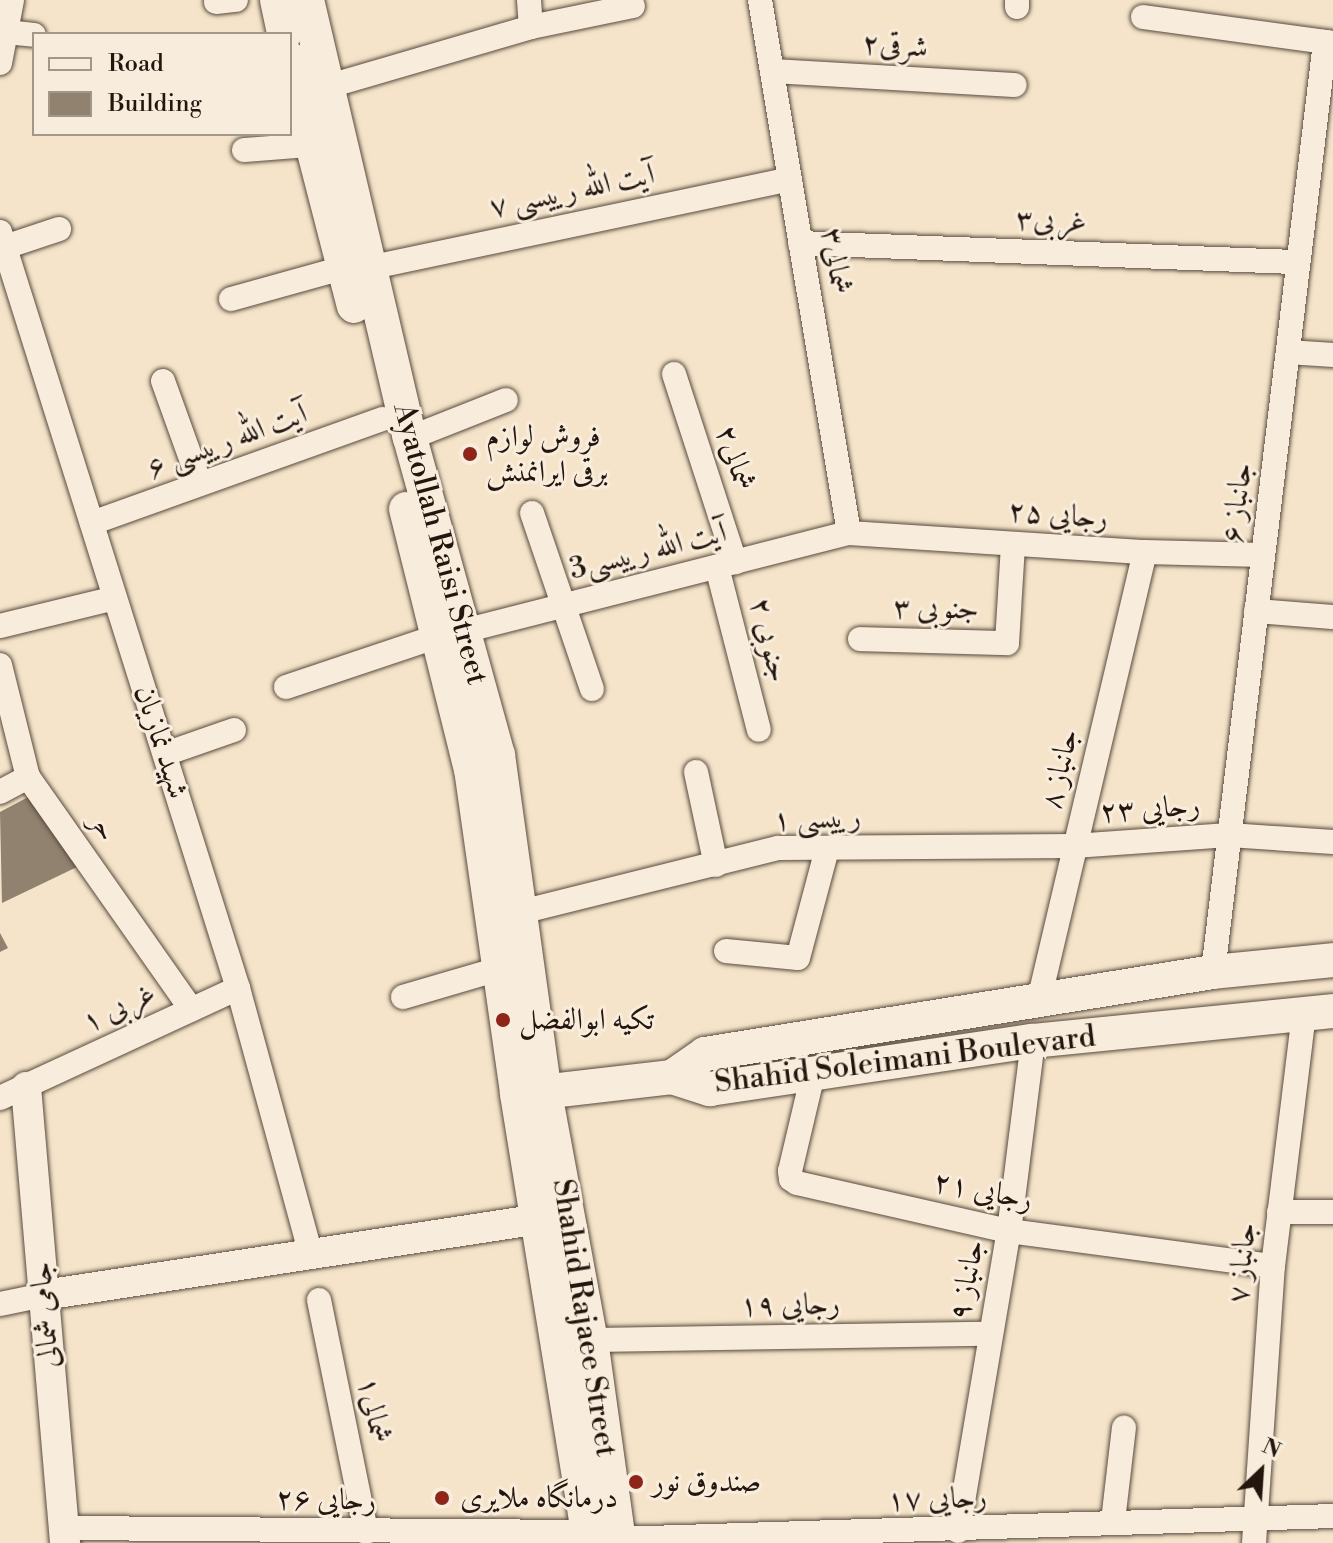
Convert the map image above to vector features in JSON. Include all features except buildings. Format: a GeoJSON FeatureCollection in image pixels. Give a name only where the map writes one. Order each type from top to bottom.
{"type":"FeatureCollection","features":[{"type":"Feature","properties":{"kind":"main road"},"geometry":{"type":"LineString","coordinates":[[277,0],[284,32]]}},
{"type":"Feature","properties":{"kind":"main road","name":"Ayatollah Raisi Street"},"geometry":{"type":"LineString","coordinates":[[307,0],[326,87],[356,268],[451,634],[499,969],[531,1094]]}},
{"type":"Feature","properties":{"kind":"main road","name":"Ayatollah Raisi Street"},"geometry":{"type":"LineString","coordinates":[[292,68],[309,145],[356,268]]}},
{"type":"Feature","properties":{"kind":"main road","name":"Ayatollah Raisi Street"},"geometry":{"type":"LineString","coordinates":[[451,634],[498,755],[521,912],[531,1094]]}},
{"type":"Feature","properties":{"kind":"main road","name":"Shahid Soleimani Boulevard"},"geometry":{"type":"LineString","coordinates":[[672,1077],[705,1054],[1213,972],[1328,959]]}},
{"type":"Feature","properties":{"kind":"main road","name":"Shahid Soleimani Boulevard"},"geometry":{"type":"LineString","coordinates":[[672,1077],[710,1089],[1033,1041],[1318,1012]]}},
{"type":"Feature","properties":{"kind":"main road"},"geometry":{"type":"LineString","coordinates":[[531,1094],[672,1077]]}},
{"type":"Feature","properties":{"kind":"main road","name":"Shahid Rajaee Street"},"geometry":{"type":"LineString","coordinates":[[531,1094],[540,1219],[604,1539]]}},
{"type":"Feature","properties":{"kind":"main road","name":"Shahid Rajaee Street"},"geometry":{"type":"LineString","coordinates":[[531,1094],[591,1340],[604,1539]]}},
{"type":"Feature","properties":{"kind":"street"},"geometry":{"type":"LineString","coordinates":[[0,63],[3,30],[12,0]]}},
{"type":"Feature","properties":{"kind":"street"},"geometry":{"type":"LineString","coordinates":[[529,0],[531,27]]}},
{"type":"Feature","properties":{"kind":"street","name":"شمالی۳"},"geometry":{"type":"LineString","coordinates":[[760,0],[849,533]]}},
{"type":"Feature","properties":{"kind":"street"},"geometry":{"type":"LineString","coordinates":[[326,87],[531,27],[633,6]]}},
{"type":"Feature","properties":{"kind":"street"},"geometry":{"type":"LineString","coordinates":[[1143,17],[1329,43]]}},
{"type":"Feature","properties":{"kind":"street"},"geometry":{"type":"LineString","coordinates":[[3,30],[32,35]]}},
{"type":"Feature","properties":{"kind":"street","name":"جانباز ۶"},"geometry":{"type":"LineString","coordinates":[[1213,972],[1298,262],[1329,43]]}},
{"type":"Feature","properties":{"kind":"street","name":"شرقی۲"},"geometry":{"type":"LineString","coordinates":[[772,71],[1015,85]]}},
{"type":"Feature","properties":{"kind":"street"},"geometry":{"type":"LineString","coordinates":[[244,150],[309,145]]}},
{"type":"Feature","properties":{"kind":"street","name":"آیت الله رییسی ۷"},"geometry":{"type":"LineString","coordinates":[[231,299],[356,268],[790,179]]}},
{"type":"Feature","properties":{"kind":"street"},"geometry":{"type":"LineString","coordinates":[[2,240],[59,229]]}},
{"type":"Feature","properties":{"kind":"street","name":"شهید نمازیان"},"geometry":{"type":"LineString","coordinates":[[2,240],[8,284],[92,523],[238,988],[311,1254]]}},
{"type":"Feature","properties":{"kind":"street","name":"غربی۳"},"geometry":{"type":"LineString","coordinates":[[800,243],[1298,262]]}},
{"type":"Feature","properties":{"kind":"street"},"geometry":{"type":"LineString","coordinates":[[1288,352],[1333,355]]}},
{"type":"Feature","properties":{"kind":"street","name":"شمالی۲"},"geometry":{"type":"LineString","coordinates":[[674,374],[726,564]]}},
{"type":"Feature","properties":{"kind":"street"},"geometry":{"type":"LineString","coordinates":[[163,381],[200,484]]}},
{"type":"Feature","properties":{"kind":"street","name":"آیت الله رییسی ۶"},"geometry":{"type":"LineString","coordinates":[[92,523],[200,484],[506,400]]}},
{"type":"Feature","properties":{"kind":"street"},"geometry":{"type":"LineString","coordinates":[[532,513],[592,689]]}},
{"type":"Feature","properties":{"kind":"street","name":"رجایی ۲۵"},"geometry":{"type":"LineString","coordinates":[[849,533],[1145,552],[1263,555]]}},
{"type":"Feature","properties":{"kind":"street","name":"آیت الله رییسی3"},"geometry":{"type":"LineString","coordinates":[[286,687],[451,634],[849,533]]}},
{"type":"Feature","properties":{"kind":"street","name":"جنوبی ۳"},"geometry":{"type":"LineString","coordinates":[[860,639],[1007,643],[1013,544]]}},
{"type":"Feature","properties":{"kind":"street","name":"جانباز ۸"},"geometry":{"type":"LineString","coordinates":[[1039,1000],[1145,552]]}},
{"type":"Feature","properties":{"kind":"street","name":"جنوبی ۲"},"geometry":{"type":"LineString","coordinates":[[726,564],[759,730]]}},
{"type":"Feature","properties":{"kind":"street"},"geometry":{"type":"LineString","coordinates":[[0,626],[115,598]]}},
{"type":"Feature","properties":{"kind":"street"},"geometry":{"type":"LineString","coordinates":[[1256,611],[1333,617]]}},
{"type":"Feature","properties":{"kind":"street","name":"حر"},"geometry":{"type":"LineString","coordinates":[[0,665],[28,777],[191,1009]]}},
{"type":"Feature","properties":{"kind":"street"},"geometry":{"type":"LineString","coordinates":[[165,754],[234,730]]}},
{"type":"Feature","properties":{"kind":"street"},"geometry":{"type":"LineString","coordinates":[[696,772],[716,865]]}},
{"type":"Feature","properties":{"kind":"street"},"geometry":{"type":"LineString","coordinates":[[0,792],[28,777]]}},
{"type":"Feature","properties":{"kind":"street"},"geometry":{"type":"LineString","coordinates":[[1229,835],[1333,842]]}},
{"type":"Feature","properties":{"kind":"street","name":"رجایی ۲۳"},"geometry":{"type":"LineString","coordinates":[[1074,846],[1229,835]]}},
{"type":"Feature","properties":{"kind":"street","name":"رییسی ۱"},"geometry":{"type":"LineString","coordinates":[[521,912],[778,848],[1074,846]]}},
{"type":"Feature","properties":{"kind":"street"},"geometry":{"type":"LineString","coordinates":[[726,951],[798,958],[827,849]]}},
{"type":"Feature","properties":{"kind":"street"},"geometry":{"type":"LineString","coordinates":[[403,997],[499,969]]}},
{"type":"Feature","properties":{"kind":"street","name":"غربی ۱"},"geometry":{"type":"LineString","coordinates":[[13,1092],[238,988]]}},
{"type":"Feature","properties":{"kind":"street","name":"جانباز ۷"},"geometry":{"type":"LineString","coordinates":[[1254,1543],[1279,1212],[1318,1012]]}},
{"type":"Feature","properties":{"kind":"street","name":"جانباز ۹"},"geometry":{"type":"LineString","coordinates":[[958,1531],[989,1334],[1009,1231],[1033,1041]]}},
{"type":"Feature","properties":{"kind":"street","name":"رجایی ۲۱"},"geometry":{"type":"LineString","coordinates":[[813,1074],[791,1179],[797,1183],[1009,1231],[1273,1266]]}},
{"type":"Feature","properties":{"kind":"street","name":"جامی شمالی"},"geometry":{"type":"LineString","coordinates":[[13,1092],[44,1295],[64,1536]]}},
{"type":"Feature","properties":{"kind":"street"},"geometry":{"type":"LineString","coordinates":[[1279,1212],[1333,1212]]}},
{"type":"Feature","properties":{"kind":"street"},"geometry":{"type":"LineString","coordinates":[[0,1304],[540,1219]]}},
{"type":"Feature","properties":{"kind":"street","name":"شمالی۱"},"geometry":{"type":"LineString","coordinates":[[319,1300],[366,1532]]}},
{"type":"Feature","properties":{"kind":"street","name":"رجایی ۱۹"},"geometry":{"type":"LineString","coordinates":[[591,1340],[989,1334]]}},
{"type":"Feature","properties":{"kind":"street"},"geometry":{"type":"LineString","coordinates":[[1113,1521],[1124,1428]]}},
{"type":"Feature","properties":{"kind":"street","name":"رجایی ۱۷"},"geometry":{"type":"LineString","coordinates":[[604,1539],[958,1531],[1005,1536],[1113,1521],[1333,1516]]}},
{"type":"Feature","properties":{"kind":"street","name":"رجایی ۲۶"},"geometry":{"type":"LineString","coordinates":[[64,1536],[366,1532],[604,1539]]}},
{"type":"Feature","properties":{"kind":"place","name":"فروش لوازم برقی ایرانمنش"},"geometry":{"type":"Point","coordinates":[470,454]}},
{"type":"Feature","properties":{"kind":"place","name":"تکیه ابوالفضل"},"geometry":{"type":"Point","coordinates":[503,1020]}},
{"type":"Feature","properties":{"kind":"place","name":"صندوق نور"},"geometry":{"type":"Point","coordinates":[636,1482]}},
{"type":"Feature","properties":{"kind":"place","name":"درمانگاه ملایری"},"geometry":{"type":"Point","coordinates":[442,1498]}}]}
